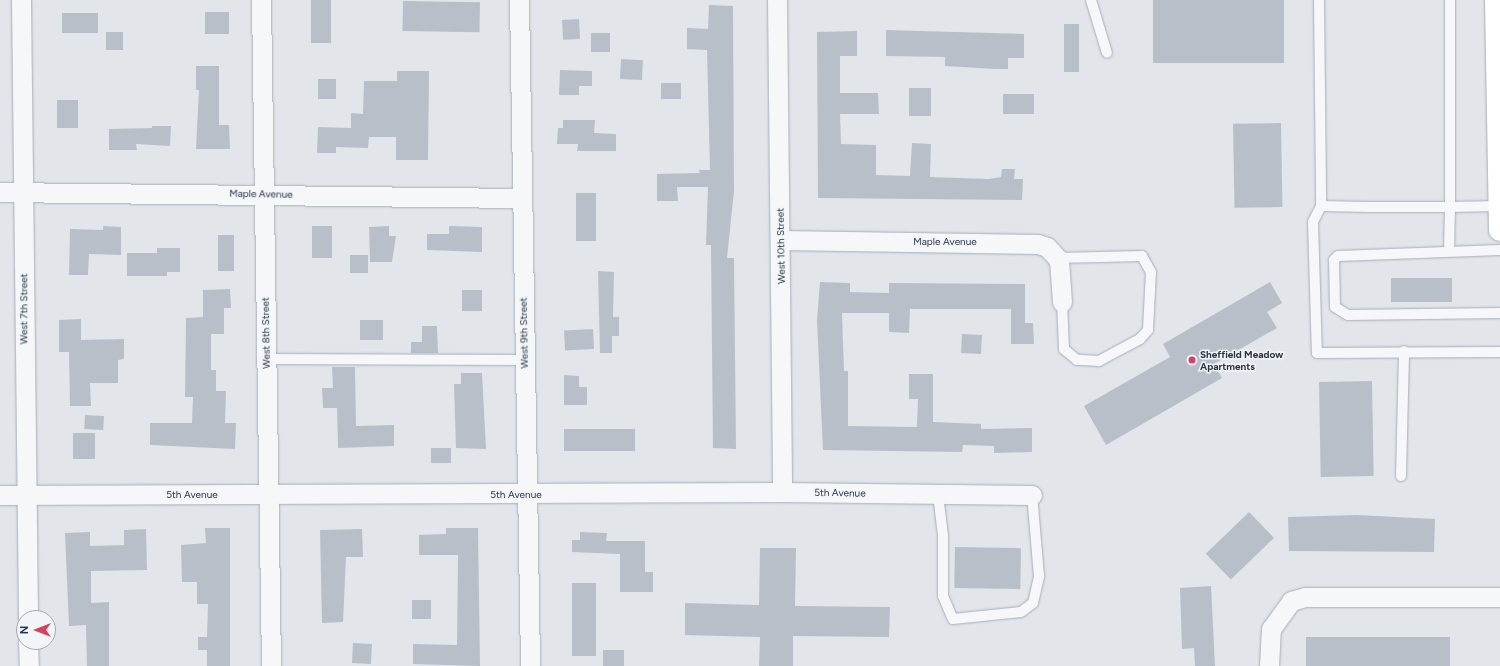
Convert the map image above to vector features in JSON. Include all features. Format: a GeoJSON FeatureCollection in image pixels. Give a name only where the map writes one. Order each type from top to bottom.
{"type":"FeatureCollection","features":[{"type":"Feature","properties":{"kind":"street","name":"West 7th Street"},"geometry":{"type":"LineString","coordinates":[[21,0],[28,610]]}},
{"type":"Feature","properties":{"kind":"street","name":"West 8th Street"},"geometry":{"type":"LineString","coordinates":[[261,0],[271,666]]}},
{"type":"Feature","properties":{"kind":"street","name":"West 9th Street"},"geometry":{"type":"LineString","coordinates":[[519,0],[530,666]]}},
{"type":"Feature","properties":{"kind":"street","name":"West 10th Street"},"geometry":{"type":"LineString","coordinates":[[777,0],[781,240],[782,492]]}},
{"type":"Feature","properties":{"kind":"street"},"geometry":{"type":"LineString","coordinates":[[1496,0],[1500,230]]}},
{"type":"Feature","properties":{"kind":"street","name":"Maple Avenue"},"geometry":{"type":"LineString","coordinates":[[0,192],[264,193],[522,198]]}},
{"type":"Feature","properties":{"kind":"street","name":"Maple Avenue"},"geometry":{"type":"LineString","coordinates":[[781,240],[1024,242],[1047,247],[1058,258]]}},
{"type":"Feature","properties":{"kind":"street"},"geometry":{"type":"LineString","coordinates":[[1058,258],[1062,302]]}},
{"type":"Feature","properties":{"kind":"street","name":"5th Avenue"},"geometry":{"type":"LineString","coordinates":[[0,496],[526,496],[782,492],[1032,495]]}},
{"type":"Feature","properties":{"kind":"street"},"geometry":{"type":"LineString","coordinates":[[1269,666],[1271,629],[1291,601],[1305,597],[1500,597]]}},
{"type":"Feature","properties":{"kind":"street"},"geometry":{"type":"LineString","coordinates":[[28,650],[29,666]]}},
{"type":"Feature","properties":{"kind":"lane"},"geometry":{"type":"LineString","coordinates":[[1091,0],[1107,53]]}},
{"type":"Feature","properties":{"kind":"lane"},"geometry":{"type":"LineString","coordinates":[[1319,0],[1321,206],[1313,222],[1317,352],[1500,352]]}},
{"type":"Feature","properties":{"kind":"lane"},"geometry":{"type":"LineString","coordinates":[[1448,251],[1450,207],[1450,0]]}},
{"type":"Feature","properties":{"kind":"lane"},"geometry":{"type":"LineString","coordinates":[[1321,206],[1500,206]]}},
{"type":"Feature","properties":{"kind":"lane"},"geometry":{"type":"LineString","coordinates":[[1500,250],[1338,256],[1334,260],[1335,307],[1348,315],[1500,313]]}},
{"type":"Feature","properties":{"kind":"lane"},"geometry":{"type":"LineString","coordinates":[[1058,258],[1142,256],[1151,272],[1148,330],[1140,339],[1099,361],[1077,360],[1064,349],[1062,302]]}},
{"type":"Feature","properties":{"kind":"lane"},"geometry":{"type":"LineString","coordinates":[[1401,476],[1404,351]]}},
{"type":"Feature","properties":{"kind":"lane"},"geometry":{"type":"LineString","coordinates":[[267,359],[524,360]]}},
{"type":"Feature","properties":{"kind":"lane"},"geometry":{"type":"LineString","coordinates":[[938,494],[943,536],[943,596],[953,618],[1021,612],[1033,603],[1040,576],[1032,495]]}},
{"type":"Feature","properties":{"kind":"building"},"geometry":{"type":"Polygon","coordinates":[[[311,0],[331,0],[331,43],[311,43],[311,0]]]}},
{"type":"Feature","properties":{"kind":"building"},"geometry":{"type":"Polygon","coordinates":[[[1153,0],[1284,0],[1284,63],[1153,63],[1153,0]]]}},
{"type":"Feature","properties":{"kind":"building"},"geometry":{"type":"Polygon","coordinates":[[[403,1],[480,2],[479,32],[402,31],[403,1]]]}},
{"type":"Feature","properties":{"kind":"building"},"geometry":{"type":"Polygon","coordinates":[[[709,5],[733,6],[734,191],[727,258],[734,258],[736,449],[713,448],[711,245],[706,245],[708,187],[677,187],[678,201],[657,201],[657,174],[700,173],[699,170],[710,170],[707,50],[687,49],[687,28],[708,29],[709,5]]]}},
{"type":"Feature","properties":{"kind":"building"},"geometry":{"type":"Polygon","coordinates":[[[205,12],[229,12],[229,34],[205,34],[205,12]]]}},
{"type":"Feature","properties":{"kind":"building"},"geometry":{"type":"Polygon","coordinates":[[[62,13],[98,13],[98,33],[62,33],[62,13]]]}},
{"type":"Feature","properties":{"kind":"building"},"geometry":{"type":"Polygon","coordinates":[[[579,19],[580,39],[563,40],[562,20],[579,19]]]}},
{"type":"Feature","properties":{"kind":"building"},"geometry":{"type":"Polygon","coordinates":[[[1064,24],[1079,24],[1079,72],[1064,72],[1064,24]]]}},
{"type":"Feature","properties":{"kind":"building"},"geometry":{"type":"Polygon","coordinates":[[[886,30],[1024,34],[1024,58],[1008,58],[1008,69],[995,69],[945,66],[945,57],[886,56],[886,30]]]}},
{"type":"Feature","properties":{"kind":"building"},"geometry":{"type":"Polygon","coordinates":[[[857,31],[857,56],[840,56],[840,93],[878,93],[879,114],[840,114],[841,144],[876,145],[876,175],[910,176],[912,143],[931,144],[930,177],[989,179],[1001,177],[1002,169],[1015,169],[1014,179],[1023,179],[1022,200],[818,198],[817,32],[857,31]]]}},
{"type":"Feature","properties":{"kind":"building"},"geometry":{"type":"Polygon","coordinates":[[[106,32],[123,32],[123,50],[106,50],[106,32]]]}},
{"type":"Feature","properties":{"kind":"building"},"geometry":{"type":"Polygon","coordinates":[[[591,33],[610,33],[610,52],[591,52],[591,33]]]}},
{"type":"Feature","properties":{"kind":"building"},"geometry":{"type":"Polygon","coordinates":[[[621,59],[643,60],[642,80],[620,79],[621,59]]]}},
{"type":"Feature","properties":{"kind":"building"},"geometry":{"type":"Polygon","coordinates":[[[196,66],[219,66],[219,125],[229,125],[230,149],[196,149],[199,90],[196,90],[196,66]]]}},
{"type":"Feature","properties":{"kind":"building"},"geometry":{"type":"Polygon","coordinates":[[[560,70],[592,71],[592,86],[579,86],[579,95],[559,95],[560,70]]]}},
{"type":"Feature","properties":{"kind":"building"},"geometry":{"type":"Polygon","coordinates":[[[397,71],[429,71],[428,160],[396,160],[396,137],[369,137],[368,148],[336,147],[336,153],[317,153],[318,127],[351,128],[351,113],[363,114],[364,81],[397,81],[397,71]]]}},
{"type":"Feature","properties":{"kind":"building"},"geometry":{"type":"Polygon","coordinates":[[[318,79],[336,79],[336,99],[318,99],[318,79]]]}},
{"type":"Feature","properties":{"kind":"building"},"geometry":{"type":"Polygon","coordinates":[[[661,83],[681,83],[681,99],[661,99],[661,83]]]}},
{"type":"Feature","properties":{"kind":"building"},"geometry":{"type":"Polygon","coordinates":[[[909,88],[931,88],[931,116],[909,116],[909,88]]]}},
{"type":"Feature","properties":{"kind":"building"},"geometry":{"type":"Polygon","coordinates":[[[1003,94],[1034,94],[1034,114],[1003,114],[1003,94]]]}},
{"type":"Feature","properties":{"kind":"building"},"geometry":{"type":"Polygon","coordinates":[[[57,100],[78,100],[78,128],[57,128],[57,100]]]}},
{"type":"Feature","properties":{"kind":"building"},"geometry":{"type":"Polygon","coordinates":[[[563,120],[595,120],[594,133],[616,134],[616,151],[577,151],[578,144],[557,144],[558,128],[563,128],[563,120]]]}},
{"type":"Feature","properties":{"kind":"building"},"geometry":{"type":"Polygon","coordinates":[[[1281,123],[1282,207],[1234,208],[1233,124],[1281,123]]]}},
{"type":"Feature","properties":{"kind":"building"},"geometry":{"type":"Polygon","coordinates":[[[152,126],[171,126],[170,146],[136,144],[137,150],[109,150],[109,129],[152,128],[152,126]]]}},
{"type":"Feature","properties":{"kind":"building"},"geometry":{"type":"Polygon","coordinates":[[[576,193],[596,193],[596,241],[576,241],[576,193]]]}},
{"type":"Feature","properties":{"kind":"building"},"geometry":{"type":"Polygon","coordinates":[[[103,226],[121,227],[121,255],[89,254],[88,275],[69,275],[70,229],[103,230],[103,226]]]}},
{"type":"Feature","properties":{"kind":"building"},"geometry":{"type":"Polygon","coordinates":[[[312,226],[332,226],[332,258],[312,258],[312,226]]]}},
{"type":"Feature","properties":{"kind":"building"},"geometry":{"type":"Polygon","coordinates":[[[389,226],[389,236],[396,236],[392,262],[370,262],[369,227],[389,226]]]}},
{"type":"Feature","properties":{"kind":"building"},"geometry":{"type":"Polygon","coordinates":[[[449,226],[482,227],[482,252],[427,250],[427,234],[449,234],[449,226]]]}},
{"type":"Feature","properties":{"kind":"building"},"geometry":{"type":"Polygon","coordinates":[[[218,235],[234,235],[234,271],[218,271],[218,235]]]}},
{"type":"Feature","properties":{"kind":"building"},"geometry":{"type":"Polygon","coordinates":[[[157,248],[180,248],[180,272],[167,272],[167,276],[127,276],[127,253],[157,253],[157,248]]]}},
{"type":"Feature","properties":{"kind":"building"},"geometry":{"type":"Polygon","coordinates":[[[350,255],[368,255],[368,273],[350,273],[350,255]]]}},
{"type":"Feature","properties":{"kind":"building"},"geometry":{"type":"Polygon","coordinates":[[[598,271],[614,272],[613,317],[619,317],[619,336],[612,336],[612,353],[600,353],[598,271]]]}},
{"type":"Feature","properties":{"kind":"building"},"geometry":{"type":"Polygon","coordinates":[[[1391,278],[1452,278],[1452,302],[1391,302],[1391,278]]]}},
{"type":"Feature","properties":{"kind":"building"},"geometry":{"type":"Polygon","coordinates":[[[820,282],[850,283],[850,292],[889,293],[889,283],[1025,284],[1025,323],[1033,323],[1034,344],[1011,344],[1011,309],[910,309],[909,333],[889,332],[889,313],[842,313],[844,371],[848,371],[848,426],[917,427],[918,399],[909,399],[909,374],[933,374],[933,422],[981,424],[981,429],[1032,428],[1032,452],[994,453],[994,446],[963,445],[962,452],[823,450],[817,320],[820,282]]]}},
{"type":"Feature","properties":{"kind":"building","name":"Sheffield Meadow Apartments"},"geometry":{"type":"Polygon","coordinates":[[[1270,282],[1282,303],[1267,312],[1277,328],[1214,364],[1222,378],[1106,445],[1084,406],[1170,357],[1163,344],[1270,282]]]}},
{"type":"Feature","properties":{"kind":"building"},"geometry":{"type":"Polygon","coordinates":[[[230,289],[231,308],[224,308],[224,334],[211,334],[211,370],[216,370],[216,391],[226,391],[225,423],[236,423],[235,449],[150,445],[150,423],[192,423],[193,397],[185,397],[186,318],[203,317],[203,290],[230,289]]]}},
{"type":"Feature","properties":{"kind":"building"},"geometry":{"type":"Polygon","coordinates":[[[462,290],[482,290],[482,311],[462,311],[462,290]]]}},
{"type":"Feature","properties":{"kind":"building"},"geometry":{"type":"Polygon","coordinates":[[[81,319],[81,340],[124,339],[124,359],[118,360],[118,383],[90,383],[91,406],[70,406],[69,352],[59,352],[59,320],[81,319]]]}},
{"type":"Feature","properties":{"kind":"building"},"geometry":{"type":"Polygon","coordinates":[[[360,320],[383,320],[383,340],[360,340],[360,320]]]}},
{"type":"Feature","properties":{"kind":"building"},"geometry":{"type":"Polygon","coordinates":[[[422,326],[437,326],[438,353],[411,353],[411,342],[422,342],[422,326]]]}},
{"type":"Feature","properties":{"kind":"building"},"geometry":{"type":"Polygon","coordinates":[[[593,329],[594,349],[565,350],[564,331],[593,329]]]}},
{"type":"Feature","properties":{"kind":"building"},"geometry":{"type":"Polygon","coordinates":[[[962,334],[982,335],[981,354],[961,353],[962,334]]]}},
{"type":"Feature","properties":{"kind":"building"},"geometry":{"type":"Polygon","coordinates":[[[332,367],[355,367],[356,426],[394,425],[394,446],[338,448],[337,408],[323,408],[322,388],[333,388],[332,367]]]}},
{"type":"Feature","properties":{"kind":"building"},"geometry":{"type":"Polygon","coordinates":[[[461,373],[482,373],[486,449],[456,448],[454,384],[461,384],[461,373]]]}},
{"type":"Feature","properties":{"kind":"building"},"geometry":{"type":"Polygon","coordinates":[[[564,375],[579,376],[579,387],[587,387],[587,405],[564,405],[564,375]]]}},
{"type":"Feature","properties":{"kind":"building"},"geometry":{"type":"Polygon","coordinates":[[[1372,381],[1374,476],[1321,477],[1319,382],[1372,381]]]}},
{"type":"Feature","properties":{"kind":"building"},"geometry":{"type":"Polygon","coordinates":[[[85,415],[104,416],[103,430],[84,429],[85,415]]]}},
{"type":"Feature","properties":{"kind":"building"},"geometry":{"type":"Polygon","coordinates":[[[564,429],[635,429],[635,451],[564,451],[564,429]]]}},
{"type":"Feature","properties":{"kind":"building"},"geometry":{"type":"Polygon","coordinates":[[[73,433],[95,433],[95,459],[73,459],[73,433]]]}},
{"type":"Feature","properties":{"kind":"building"},"geometry":{"type":"Polygon","coordinates":[[[431,448],[451,448],[451,463],[431,463],[431,448]]]}},
{"type":"Feature","properties":{"kind":"building"},"geometry":{"type":"Polygon","coordinates":[[[1249,512],[1274,538],[1231,580],[1206,554],[1249,512]]]}},
{"type":"Feature","properties":{"kind":"building"},"geometry":{"type":"Polygon","coordinates":[[[1357,515],[1435,519],[1434,552],[1289,551],[1288,517],[1357,515]]]}},
{"type":"Feature","properties":{"kind":"building"},"geometry":{"type":"Polygon","coordinates":[[[205,528],[230,528],[230,666],[207,666],[207,650],[198,650],[198,637],[207,637],[208,604],[197,604],[197,582],[182,582],[181,545],[206,543],[205,528]]]}},
{"type":"Feature","properties":{"kind":"building"},"geometry":{"type":"Polygon","coordinates":[[[446,528],[478,528],[480,666],[413,664],[413,644],[457,645],[458,555],[419,555],[419,535],[446,534],[446,528]]]}},
{"type":"Feature","properties":{"kind":"building"},"geometry":{"type":"Polygon","coordinates":[[[146,529],[147,570],[91,571],[91,603],[109,602],[109,666],[87,666],[86,625],[69,626],[65,533],[90,532],[90,546],[124,545],[124,530],[146,529]]]}},
{"type":"Feature","properties":{"kind":"building"},"geometry":{"type":"Polygon","coordinates":[[[362,529],[363,557],[346,557],[343,622],[322,623],[320,530],[362,529]]]}},
{"type":"Feature","properties":{"kind":"building"},"geometry":{"type":"Polygon","coordinates":[[[580,532],[607,533],[606,541],[645,541],[645,572],[653,572],[653,592],[620,592],[620,554],[572,552],[572,540],[580,540],[580,532]]]}},
{"type":"Feature","properties":{"kind":"building"},"geometry":{"type":"Polygon","coordinates":[[[955,547],[1021,548],[1020,589],[954,588],[955,547]]]}},
{"type":"Feature","properties":{"kind":"building"},"geometry":{"type":"Polygon","coordinates":[[[760,548],[796,548],[795,606],[890,607],[889,637],[793,636],[793,666],[759,666],[760,637],[685,635],[685,603],[759,605],[760,548]]]}},
{"type":"Feature","properties":{"kind":"building"},"geometry":{"type":"Polygon","coordinates":[[[572,583],[596,583],[596,656],[572,656],[572,583]]]}},
{"type":"Feature","properties":{"kind":"building"},"geometry":{"type":"Polygon","coordinates":[[[1211,586],[1215,666],[1195,666],[1194,648],[1182,649],[1180,588],[1211,586]]]}},
{"type":"Feature","properties":{"kind":"building"},"geometry":{"type":"Polygon","coordinates":[[[412,600],[431,600],[431,619],[412,619],[412,600]]]}},
{"type":"Feature","properties":{"kind":"building"},"geometry":{"type":"Polygon","coordinates":[[[1306,637],[1450,637],[1450,666],[1306,666],[1306,637]]]}},
{"type":"Feature","properties":{"kind":"building"},"geometry":{"type":"Polygon","coordinates":[[[353,643],[372,644],[371,664],[352,663],[353,643]]]}},
{"type":"Feature","properties":{"kind":"building"},"geometry":{"type":"Polygon","coordinates":[[[603,650],[624,650],[624,666],[603,666],[603,650]]]}},
{"type":"Feature","properties":{"kind":"place","name":"Sheffield Meadow Apartments"},"geometry":{"type":"Point","coordinates":[1192,360]}}]}
